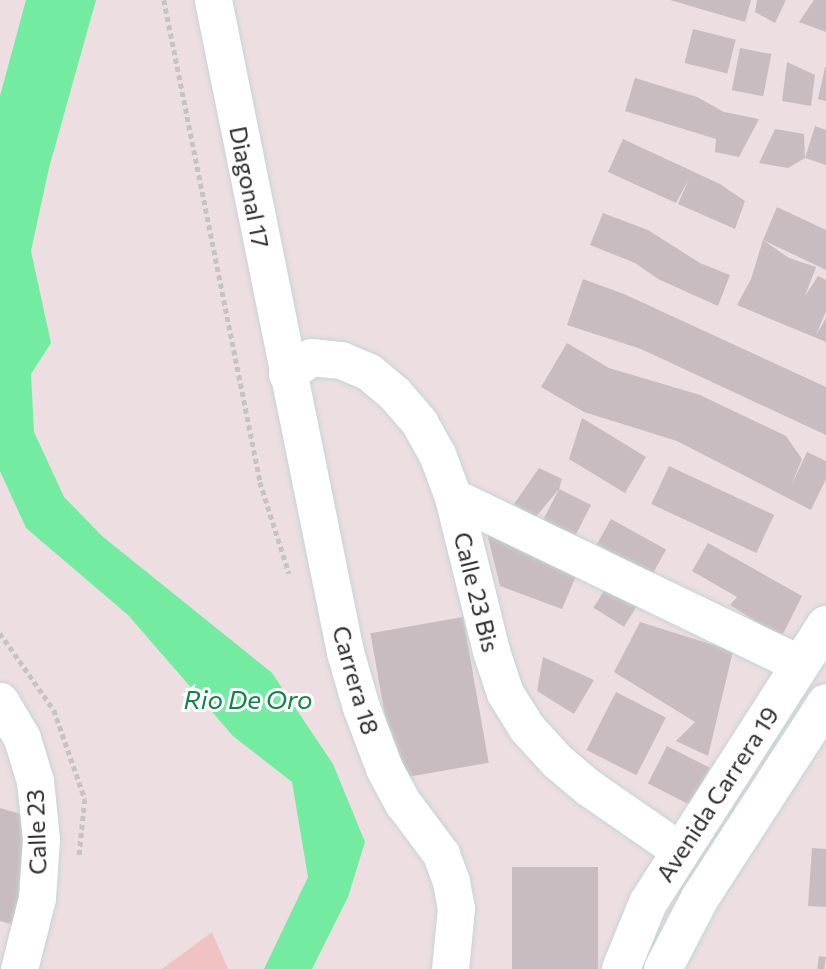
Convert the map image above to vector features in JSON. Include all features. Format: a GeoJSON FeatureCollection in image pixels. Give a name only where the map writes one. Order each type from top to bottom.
{"type":"FeatureCollection","features":[{"type":"Feature","properties":{"kind":"street","name":"Diagonal 17"},"geometry":{"type":"LineString","coordinates":[[212,0],[287,374]]}},
{"type":"Feature","properties":{"kind":"street","name":"Calle 23 Bis"},"geometry":{"type":"LineString","coordinates":[[287,374],[311,357],[341,360],[369,372],[394,393],[419,422],[437,454],[453,497],[491,651],[505,692],[526,727],[556,761],[587,787],[679,850]]}},
{"type":"Feature","properties":{"kind":"street","name":"Carrera 18"},"geometry":{"type":"LineString","coordinates":[[287,374],[345,652],[361,707],[384,768],[403,803],[440,854],[451,881],[456,908],[450,969]]}},
{"type":"Feature","properties":{"kind":"street"},"geometry":{"type":"LineString","coordinates":[[453,497],[800,664]]}},
{"type":"Feature","properties":{"kind":"street","name":"Avenida Carrera 19"},"geometry":{"type":"LineString","coordinates":[[621,969],[648,903],[679,850],[826,625]]}},
{"type":"Feature","properties":{"kind":"street","name":"Calle 23"},"geometry":{"type":"LineString","coordinates":[[0,701],[22,738],[35,781],[41,839],[37,898],[19,969]]}},
{"type":"Feature","properties":{"kind":"street","name":"Avenida Carrera 19"},"geometry":{"type":"LineString","coordinates":[[663,969],[700,898],[826,703]]}},
{"type":"Feature","properties":{"kind":"sand"},"geometry":{"type":"Polygon","coordinates":[[[212,932],[228,969],[162,969],[212,932]]]}},
{"type":"Feature","properties":{"kind":"water","name":"Rio De Oro"},"geometry":{"type":"Polygon","coordinates":[[[26,0],[96,0],[49,168],[31,251],[51,343],[31,374],[34,432],[64,497],[102,536],[272,673],[333,764],[365,842],[348,897],[312,969],[264,969],[308,877],[292,782],[233,736],[128,615],[26,528],[0,471],[0,96],[26,0]]]}},
{"type":"Feature","properties":{"kind":"building"},"geometry":{"type":"Polygon","coordinates":[[[670,0],[751,0],[745,22],[670,0]]]}},
{"type":"Feature","properties":{"kind":"building"},"geometry":{"type":"Polygon","coordinates":[[[757,0],[786,0],[775,23],[755,12],[757,0]]]}},
{"type":"Feature","properties":{"kind":"building"},"geometry":{"type":"Polygon","coordinates":[[[814,0],[826,0],[826,32],[799,22],[814,0]]]}},
{"type":"Feature","properties":{"kind":"building"},"geometry":{"type":"Polygon","coordinates":[[[693,29],[736,40],[727,74],[685,63],[693,29]]]}},
{"type":"Feature","properties":{"kind":"building"},"geometry":{"type":"Polygon","coordinates":[[[740,48],[771,54],[763,96],[732,90],[740,48]]]}},
{"type":"Feature","properties":{"kind":"building"},"geometry":{"type":"Polygon","coordinates":[[[787,62],[815,75],[811,106],[782,101],[787,62]]]}},
{"type":"Feature","properties":{"kind":"building"},"geometry":{"type":"Polygon","coordinates":[[[826,67],[826,101],[818,99],[826,67]]]}},
{"type":"Feature","properties":{"kind":"building"},"geometry":{"type":"Polygon","coordinates":[[[635,78],[697,97],[724,112],[759,119],[739,157],[715,152],[716,139],[625,111],[635,78]]]}},
{"type":"Feature","properties":{"kind":"building"},"geometry":{"type":"Polygon","coordinates":[[[815,126],[826,130],[826,165],[805,158],[815,126]]]}},
{"type":"Feature","properties":{"kind":"building"},"geometry":{"type":"Polygon","coordinates":[[[775,129],[804,134],[805,158],[788,168],[759,163],[775,129]]]}},
{"type":"Feature","properties":{"kind":"building"},"geometry":{"type":"Polygon","coordinates":[[[623,139],[720,184],[745,201],[735,229],[678,204],[689,179],[676,203],[608,172],[623,139]]]}},
{"type":"Feature","properties":{"kind":"building"},"geometry":{"type":"Polygon","coordinates":[[[777,207],[826,230],[826,270],[763,240],[777,207]]]}},
{"type":"Feature","properties":{"kind":"building"},"geometry":{"type":"Polygon","coordinates":[[[603,213],[648,230],[700,263],[730,275],[718,306],[658,279],[635,263],[590,245],[603,213]]]}},
{"type":"Feature","properties":{"kind":"building"},"geometry":{"type":"Polygon","coordinates":[[[763,240],[789,258],[816,267],[805,296],[818,276],[826,280],[826,311],[816,335],[826,318],[826,342],[737,305],[751,279],[763,240]]]}},
{"type":"Feature","properties":{"kind":"building"},"geometry":{"type":"Polygon","coordinates":[[[583,279],[624,294],[826,387],[826,435],[641,349],[567,325],[583,279]]]}},
{"type":"Feature","properties":{"kind":"building"},"geometry":{"type":"Polygon","coordinates":[[[567,343],[609,368],[700,395],[786,436],[802,459],[791,486],[807,452],[826,461],[826,479],[811,510],[677,441],[584,412],[541,387],[567,343]]]}},
{"type":"Feature","properties":{"kind":"building"},"geometry":{"type":"Polygon","coordinates":[[[582,418],[646,457],[625,493],[569,459],[582,418]]]}},
{"type":"Feature","properties":{"kind":"building"},"geometry":{"type":"Polygon","coordinates":[[[669,466],[774,515],[756,553],[651,504],[669,466]]]}},
{"type":"Feature","properties":{"kind":"building"},"geometry":{"type":"Polygon","coordinates":[[[539,468],[562,479],[559,489],[535,518],[514,504],[539,468]]]}},
{"type":"Feature","properties":{"kind":"building"},"geometry":{"type":"Polygon","coordinates":[[[559,489],[591,505],[574,538],[542,522],[559,489]]]}},
{"type":"Feature","properties":{"kind":"building"},"geometry":{"type":"Polygon","coordinates":[[[611,519],[666,550],[652,575],[597,544],[611,519]]]}},
{"type":"Feature","properties":{"kind":"building"},"geometry":{"type":"Polygon","coordinates":[[[486,529],[579,569],[562,609],[500,586],[486,529]]]}},
{"type":"Feature","properties":{"kind":"building"},"geometry":{"type":"Polygon","coordinates":[[[708,543],[802,596],[781,638],[730,605],[737,597],[692,571],[708,543]]]}},
{"type":"Feature","properties":{"kind":"building"},"geometry":{"type":"Polygon","coordinates":[[[612,578],[643,597],[624,627],[593,608],[612,578]]]}},
{"type":"Feature","properties":{"kind":"building"},"geometry":{"type":"Polygon","coordinates":[[[463,617],[489,763],[396,779],[370,633],[463,617]]]}},
{"type":"Feature","properties":{"kind":"building"},"geometry":{"type":"Polygon","coordinates":[[[640,622],[733,651],[708,756],[676,741],[695,722],[614,672],[640,622]]]}},
{"type":"Feature","properties":{"kind":"building"},"geometry":{"type":"Polygon","coordinates":[[[543,657],[594,680],[574,714],[537,691],[543,657]]]}},
{"type":"Feature","properties":{"kind":"building"},"geometry":{"type":"Polygon","coordinates":[[[616,692],[666,717],[636,775],[586,750],[616,692]]]}},
{"type":"Feature","properties":{"kind":"building"},"geometry":{"type":"Polygon","coordinates":[[[667,746],[710,768],[691,805],[648,783],[667,746]]]}},
{"type":"Feature","properties":{"kind":"building"},"geometry":{"type":"Polygon","coordinates":[[[0,808],[24,815],[18,926],[0,921],[0,808]]]}},
{"type":"Feature","properties":{"kind":"building"},"geometry":{"type":"Polygon","coordinates":[[[812,848],[826,849],[826,907],[808,906],[812,848]]]}},
{"type":"Feature","properties":{"kind":"building"},"geometry":{"type":"Polygon","coordinates":[[[512,867],[598,867],[598,969],[512,969],[512,867]]]}},
{"type":"Feature","properties":{"kind":"building"},"geometry":{"type":"Polygon","coordinates":[[[819,956],[826,957],[824,969],[817,969],[819,956]]]}}]}
